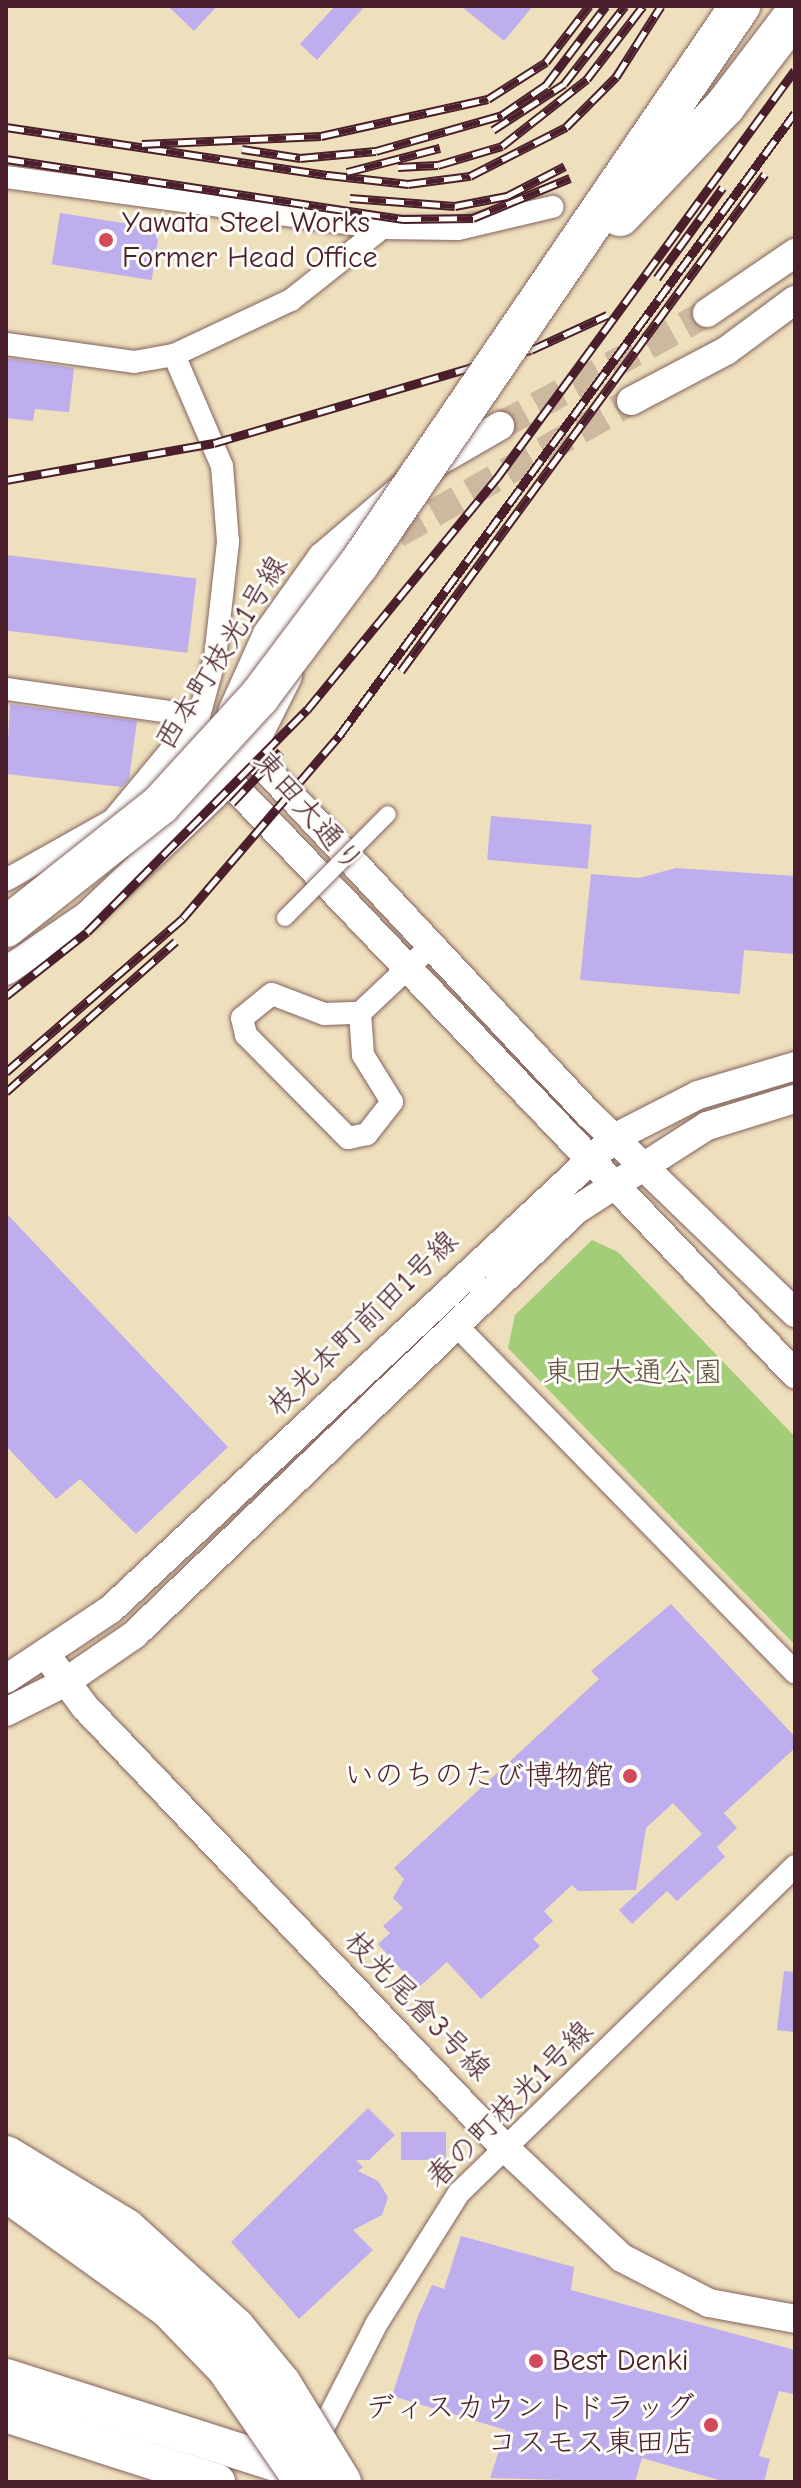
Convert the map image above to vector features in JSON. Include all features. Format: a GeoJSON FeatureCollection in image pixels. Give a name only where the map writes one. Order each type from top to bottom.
{"type":"FeatureCollection","features":[{"type":"Feature","properties":{"kind":"highway"},"geometry":{"type":"LineString","coordinates":[[6,925],[104,854],[211,752],[308,635],[400,516],[425,464],[510,336],[740,6]]}},
{"type":"Feature","properties":{"kind":"highway"},"geometry":{"type":"LineString","coordinates":[[425,464],[622,214],[777,6]]}},
{"type":"Feature","properties":{"kind":"highway"},"geometry":{"type":"LineString","coordinates":[[622,214],[725,106],[795,14]]}},
{"type":"Feature","properties":{"kind":"highway"},"geometry":{"type":"LineString","coordinates":[[6,2156],[126,2229],[235,2328],[281,2384],[321,2480]]}},
{"type":"Feature","properties":{"kind":"highway"},"geometry":{"type":"LineString","coordinates":[[6,2191],[169,2308],[226,2367],[321,2480]]}},
{"type":"Feature","properties":{"kind":"highway"},"geometry":{"type":"LineString","coordinates":[[6,2377],[321,2480]]}},
{"type":"Feature","properties":{"kind":"highway"},"geometry":{"type":"LineString","coordinates":[[6,2414],[217,2482]]}},
{"type":"Feature","properties":{"kind":"street"},"geometry":{"type":"LineString","coordinates":[[6,177],[382,228],[458,229],[552,207]]}},
{"type":"Feature","properties":{"kind":"street"},"geometry":{"type":"LineString","coordinates":[[6,344],[134,362],[174,355],[291,300],[382,228]]}},
{"type":"Feature","properties":{"kind":"street"},"geometry":{"type":"LineString","coordinates":[[707,313],[795,253]]}},
{"type":"Feature","properties":{"kind":"street"},"geometry":{"type":"LineString","coordinates":[[631,401],[726,351],[795,300]]}},
{"type":"Feature","properties":{"kind":"street"},"geometry":{"type":"LineString","coordinates":[[6,880],[113,820],[199,716],[215,658],[228,542],[222,466],[174,355]]}},
{"type":"Feature","properties":{"kind":"street","name":"西本町枝光1号線"},"geometry":{"type":"LineString","coordinates":[[6,925],[150,812],[215,741],[267,634],[322,557],[403,485],[500,426]]}},
{"type":"Feature","properties":{"kind":"street","name":"西本町枝光1号線"},"geometry":{"type":"LineString","coordinates":[[6,971],[110,896],[227,779],[250,752],[322,597],[400,516]]}},
{"type":"Feature","properties":{"kind":"street"},"geometry":{"type":"LineString","coordinates":[[6,689],[199,716]]}},
{"type":"Feature","properties":{"kind":"street","name":"東田大通り"},"geometry":{"type":"LineString","coordinates":[[215,741],[250,752],[429,948],[640,1166],[795,1313]]}},
{"type":"Feature","properties":{"kind":"street","name":"東田大通り"},"geometry":{"type":"LineString","coordinates":[[215,741],[227,779],[587,1160],[795,1374]]}},
{"type":"Feature","properties":{"kind":"street"},"geometry":{"type":"LineString","coordinates":[[285,918],[388,814]]}},
{"type":"Feature","properties":{"kind":"street"},"geometry":{"type":"LineString","coordinates":[[360,1013],[363,1055],[392,1102],[367,1134],[348,1138],[240,1023],[255,1002],[272,994],[324,1014],[360,1013],[429,948]]}},
{"type":"Feature","properties":{"kind":"street","name":"枝光本町前田1号線"},"geometry":{"type":"LineString","coordinates":[[6,1679],[47,1656],[111,1609],[614,1138],[698,1095],[795,1066]]}},
{"type":"Feature","properties":{"kind":"street"},"geometry":{"type":"LineString","coordinates":[[6,1712],[64,1683],[176,1598],[457,1326],[612,1184],[707,1126],[795,1099]]}},
{"type":"Feature","properties":{"kind":"street"},"geometry":{"type":"LineString","coordinates":[[457,1326],[795,1672]]}},
{"type":"Feature","properties":{"kind":"street","name":"枝光尾倉3号線"},"geometry":{"type":"LineString","coordinates":[[47,1656],[64,1683],[503,2146],[622,2258],[709,2303],[795,2319]]}},
{"type":"Feature","properties":{"kind":"street","name":"春の町枝光1号線"},"geometry":{"type":"LineString","coordinates":[[321,2480],[422,2245],[503,2146],[795,1866]]}},
{"type":"Feature","properties":{"kind":"green space","name":"東田大通公園"},"geometry":{"type":"Polygon","coordinates":[[[592,1240],[618,1252],[795,1437],[795,1645],[508,1348],[515,1315],[592,1240]]]}},
{"type":"Feature","properties":{"kind":"building"},"geometry":{"type":"Polygon","coordinates":[[[168,6],[217,6],[194,31],[168,6]]]}},
{"type":"Feature","properties":{"kind":"building"},"geometry":{"type":"Polygon","coordinates":[[[335,6],[365,6],[317,60],[300,44],[335,6]]]}},
{"type":"Feature","properties":{"kind":"building"},"geometry":{"type":"Polygon","coordinates":[[[461,6],[533,6],[504,41],[461,6]]]}},
{"type":"Feature","properties":{"kind":"building"},"geometry":{"type":"Polygon","coordinates":[[[60,213],[160,229],[152,280],[52,264],[60,213]]]}},
{"type":"Feature","properties":{"kind":"building"},"geometry":{"type":"Polygon","coordinates":[[[6,358],[74,368],[69,412],[35,409],[33,421],[6,418],[6,358]]]}},
{"type":"Feature","properties":{"kind":"building"},"geometry":{"type":"Polygon","coordinates":[[[6,555],[197,578],[187,653],[6,631],[6,555]]]}},
{"type":"Feature","properties":{"kind":"building"},"geometry":{"type":"Polygon","coordinates":[[[10,704],[137,721],[129,779],[122,787],[6,774],[10,704]]]}},
{"type":"Feature","properties":{"kind":"building"},"geometry":{"type":"Polygon","coordinates":[[[491,816],[592,825],[588,869],[487,860],[491,816]]]}},
{"type":"Feature","properties":{"kind":"building"},"geometry":{"type":"Polygon","coordinates":[[[676,868],[795,876],[795,954],[744,950],[740,994],[580,980],[591,874],[639,878],[676,868]]]}},
{"type":"Feature","properties":{"kind":"building"},"geometry":{"type":"Polygon","coordinates":[[[6,1213],[228,1447],[136,1534],[80,1479],[56,1499],[6,1446],[6,1213]]]}},
{"type":"Feature","properties":{"kind":"building","name":"いのちのたび博物館"},"geometry":{"type":"Polygon","coordinates":[[[671,1604],[795,1737],[795,1748],[724,1813],[737,1828],[717,1847],[725,1857],[677,1901],[667,1891],[632,1924],[619,1910],[702,1834],[673,1803],[646,1828],[636,1890],[578,1891],[572,1885],[544,1911],[553,1921],[533,1939],[540,1946],[481,1999],[447,1962],[418,1988],[378,1944],[390,1933],[383,1926],[403,1908],[393,1898],[404,1879],[394,1868],[599,1679],[591,1671],[671,1604]]]}},
{"type":"Feature","properties":{"kind":"building"},"geometry":{"type":"Polygon","coordinates":[[[784,1971],[795,1972],[795,2032],[777,2030],[784,1971]]]}},
{"type":"Feature","properties":{"kind":"building"},"geometry":{"type":"Polygon","coordinates":[[[368,2108],[395,2135],[369,2160],[356,2160],[363,2167],[358,2171],[378,2181],[388,2197],[382,2215],[353,2230],[373,2250],[299,2319],[231,2242],[368,2108]]]}},
{"type":"Feature","properties":{"kind":"building"},"geometry":{"type":"Polygon","coordinates":[[[401,2132],[446,2132],[446,2160],[401,2160],[401,2132]]]}},
{"type":"Feature","properties":{"kind":"building","name":"Best Denki"},"geometry":{"type":"Polygon","coordinates":[[[461,2236],[574,2267],[571,2290],[795,2350],[793,2394],[779,2391],[759,2456],[770,2459],[764,2482],[726,2482],[642,2458],[635,2482],[490,2478],[506,2430],[392,2396],[418,2316],[432,2285],[444,2289],[461,2236]]]}},
{"type":"Feature","properties":{"kind":"tunnel"},"geometry":{"type":"LineString","coordinates":[[500,426],[707,313]]}},
{"type":"Feature","properties":{"kind":"tunnel"},"geometry":{"type":"LineString","coordinates":[[397,534],[631,401]]}},
{"type":"Feature","properties":{"kind":"railway"},"geometry":{"type":"LineString","coordinates":[[142,144],[321,136],[488,99],[546,62],[589,6]]}},
{"type":"Feature","properties":{"kind":"railway"},"geometry":{"type":"LineString","coordinates":[[242,149],[300,158],[376,151],[502,115],[546,85],[606,6]]}},
{"type":"Feature","properties":{"kind":"railway"},"geometry":{"type":"LineString","coordinates":[[493,130],[564,84],[625,6]]}},
{"type":"Feature","properties":{"kind":"railway"},"geometry":{"type":"LineString","coordinates":[[398,167],[438,165],[502,146],[587,79],[643,6]]}},
{"type":"Feature","properties":{"kind":"railway"},"geometry":{"type":"LineString","coordinates":[[6,127],[408,184],[470,176],[566,127],[616,77],[661,6]]}},
{"type":"Feature","properties":{"kind":"railway"},"geometry":{"type":"LineString","coordinates":[[6,996],[87,932],[307,710],[497,478],[795,70]]}},
{"type":"Feature","properties":{"kind":"railway"},"geometry":{"type":"LineString","coordinates":[[6,1072],[183,918],[339,736],[795,113]]}},
{"type":"Feature","properties":{"kind":"railway"},"geometry":{"type":"LineString","coordinates":[[347,172],[440,148]]}},
{"type":"Feature","properties":{"kind":"railway"},"geometry":{"type":"LineString","coordinates":[[6,159],[403,219],[473,218],[570,178]]}},
{"type":"Feature","properties":{"kind":"railway"},"geometry":{"type":"LineString","coordinates":[[350,198],[455,206],[507,196],[565,166]]}},
{"type":"Feature","properties":{"kind":"railway"},"geometry":{"type":"LineString","coordinates":[[401,671],[765,174]]}},
{"type":"Feature","properties":{"kind":"railway"},"geometry":{"type":"LineString","coordinates":[[657,278],[723,187]]}},
{"type":"Feature","properties":{"kind":"railway"},"geometry":{"type":"LineString","coordinates":[[6,480],[214,443],[531,350],[607,315]]}},
{"type":"Feature","properties":{"kind":"railway"},"geometry":{"type":"LineString","coordinates":[[232,803],[281,751]]}},
{"type":"Feature","properties":{"kind":"railway"},"geometry":{"type":"LineString","coordinates":[[6,1092],[176,941]]}},
{"type":"Feature","properties":{"kind":"place","name":"Yawata Steel Works Former Head Office"},"geometry":{"type":"Point","coordinates":[106,240]}},
{"type":"Feature","properties":{"kind":"place","name":"いのちのたび博物館"},"geometry":{"type":"Point","coordinates":[630,1776]}},
{"type":"Feature","properties":{"kind":"place","name":"Best Denki"},"geometry":{"type":"Point","coordinates":[536,2361]}},
{"type":"Feature","properties":{"kind":"place","name":"ディスカウントドラッグ コスモス東田店"},"geometry":{"type":"Point","coordinates":[711,2425]}}]}
